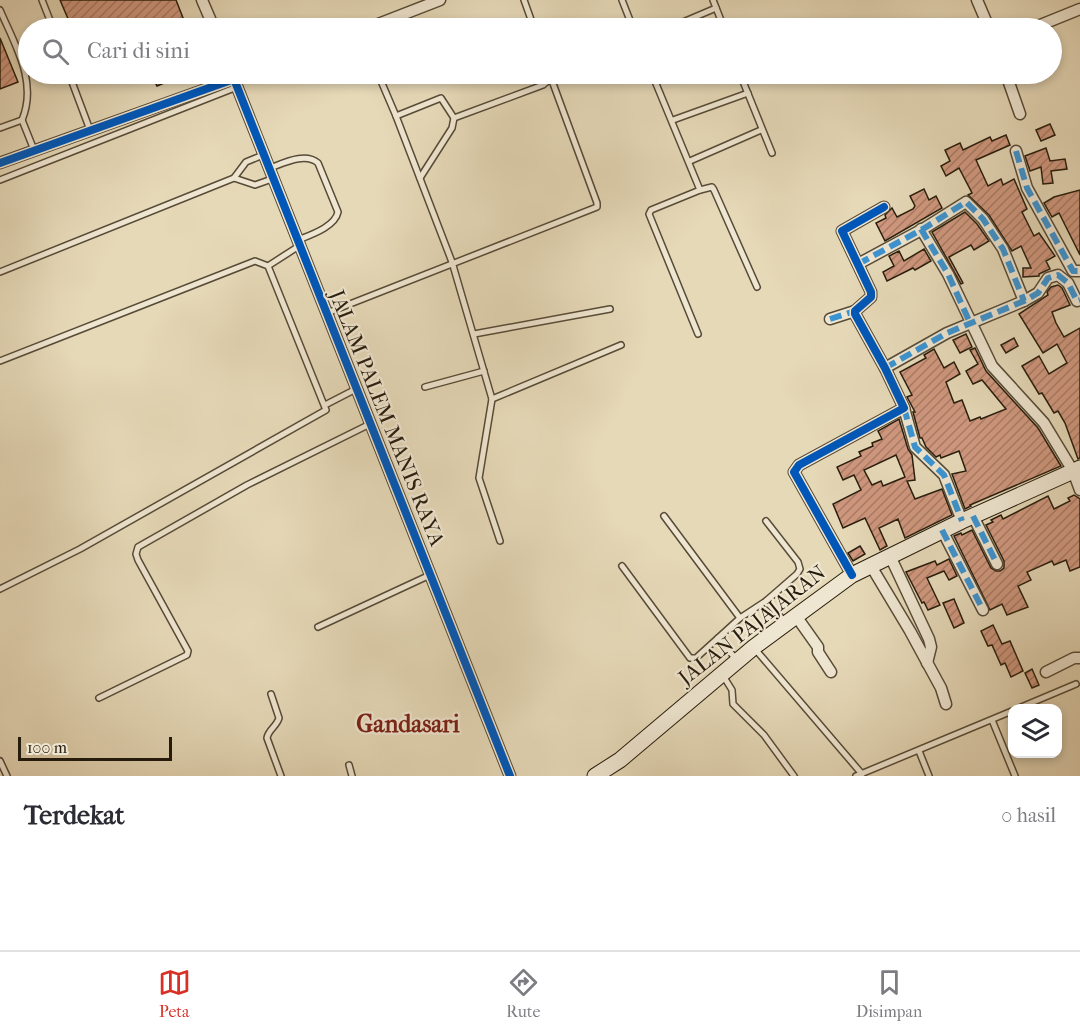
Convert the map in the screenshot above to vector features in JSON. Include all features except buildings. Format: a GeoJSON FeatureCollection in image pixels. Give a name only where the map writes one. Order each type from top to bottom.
{"type":"FeatureCollection","features":[{"type":"Feature","properties":{"kind":"main road","name":"JALAN PAJAJARAN"},"geometry":{"type":"LineString","coordinates":[[595,776],[620,760],[737,660],[852,575],[942,530],[1077,470]]}},
{"type":"Feature","properties":{"kind":"street"},"geometry":{"type":"LineString","coordinates":[[202,0],[210,18]]}},
{"type":"Feature","properties":{"kind":"street"},"geometry":{"type":"LineString","coordinates":[[394,18],[440,0]]}},
{"type":"Feature","properties":{"kind":"street"},"geometry":{"type":"LineString","coordinates":[[976,0],[984,18]]}},
{"type":"Feature","properties":{"kind":"street"},"geometry":{"type":"LineString","coordinates":[[1058,18],[1080,9]]}},
{"type":"Feature","properties":{"kind":"street"},"geometry":{"type":"LineString","coordinates":[[0,164],[222,84]]}},
{"type":"Feature","properties":{"kind":"street","name":"JALAM PALEM MANIS RAYA"},"geometry":{"type":"LineString","coordinates":[[236,84],[510,776]]}},
{"type":"Feature","properties":{"kind":"street"},"geometry":{"type":"LineString","coordinates":[[1010,84],[1020,114]]}},
{"type":"Feature","properties":{"kind":"street"},"geometry":{"type":"LineString","coordinates":[[1016,150],[1027,188],[1073,271],[1080,271]]}},
{"type":"Feature","properties":{"kind":"street"},"geometry":{"type":"LineString","coordinates":[[858,264],[964,203],[969,203],[1003,249],[1024,301]]}},
{"type":"Feature","properties":{"kind":"street"},"geometry":{"type":"LineString","coordinates":[[830,319],[855,311],[872,294],[842,230],[884,207]]}},
{"type":"Feature","properties":{"kind":"street"},"geometry":{"type":"LineString","coordinates":[[921,229],[948,274],[992,366],[1044,423],[1077,470],[1080,490]]}},
{"type":"Feature","properties":{"kind":"street"},"geometry":{"type":"LineString","coordinates":[[885,368],[947,333],[971,325],[1024,301],[1038,293],[1048,278],[1058,275],[1068,283],[1079,303]]}},
{"type":"Feature","properties":{"kind":"street"},"geometry":{"type":"LineString","coordinates":[[855,311],[855,316],[885,368],[904,408],[915,447],[944,475],[997,564]]}},
{"type":"Feature","properties":{"kind":"street"},"geometry":{"type":"LineString","coordinates":[[852,575],[794,472],[799,465],[904,408]]}},
{"type":"Feature","properties":{"kind":"street"},"geometry":{"type":"LineString","coordinates":[[942,530],[982,610]]}},
{"type":"Feature","properties":{"kind":"street"},"geometry":{"type":"LineString","coordinates":[[890,556],[929,639],[931,647],[927,663]]}},
{"type":"Feature","properties":{"kind":"street"},"geometry":{"type":"LineString","coordinates":[[871,566],[927,663],[946,705]]}},
{"type":"Feature","properties":{"kind":"street"},"geometry":{"type":"LineString","coordinates":[[791,620],[818,647],[818,652],[831,672]]}},
{"type":"Feature","properties":{"kind":"street"},"geometry":{"type":"LineString","coordinates":[[1046,672],[1074,658],[1080,658]]}},
{"type":"Feature","properties":{"kind":"lane"},"geometry":{"type":"LineString","coordinates":[[42,0],[49,18]]}},
{"type":"Feature","properties":{"kind":"lane"},"geometry":{"type":"LineString","coordinates":[[524,0],[530,18]]}},
{"type":"Feature","properties":{"kind":"lane"},"geometry":{"type":"LineString","coordinates":[[622,0],[629,18]]}},
{"type":"Feature","properties":{"kind":"lane"},"geometry":{"type":"LineString","coordinates":[[713,0],[720,18]]}},
{"type":"Feature","properties":{"kind":"lane"},"geometry":{"type":"LineString","coordinates":[[692,18],[716,8]]}},
{"type":"Feature","properties":{"kind":"lane"},"geometry":{"type":"LineString","coordinates":[[0,10],[18,53]]}},
{"type":"Feature","properties":{"kind":"lane"},"geometry":{"type":"LineString","coordinates":[[27,84],[29,99],[22,120],[34,150]]}},
{"type":"Feature","properties":{"kind":"lane"},"geometry":{"type":"LineString","coordinates":[[73,84],[90,130]]}},
{"type":"Feature","properties":{"kind":"lane"},"geometry":{"type":"LineString","coordinates":[[0,180],[225,84]]}},
{"type":"Feature","properties":{"kind":"lane"},"geometry":{"type":"LineString","coordinates":[[382,84],[452,262],[492,399],[479,478],[500,541]]}},
{"type":"Feature","properties":{"kind":"lane"},"geometry":{"type":"LineString","coordinates":[[454,118],[544,84]]}},
{"type":"Feature","properties":{"kind":"lane"},"geometry":{"type":"LineString","coordinates":[[326,314],[452,262],[597,207],[553,84]]}},
{"type":"Feature","properties":{"kind":"lane"},"geometry":{"type":"LineString","coordinates":[[657,84],[700,190]]}},
{"type":"Feature","properties":{"kind":"lane"},"geometry":{"type":"LineString","coordinates":[[745,84],[772,153]]}},
{"type":"Feature","properties":{"kind":"lane"},"geometry":{"type":"LineString","coordinates":[[673,120],[748,93]]}},
{"type":"Feature","properties":{"kind":"lane"},"geometry":{"type":"LineString","coordinates":[[396,116],[441,98],[454,118],[452,128],[420,178]]}},
{"type":"Feature","properties":{"kind":"lane"},"geometry":{"type":"LineString","coordinates":[[0,128],[22,120]]}},
{"type":"Feature","properties":{"kind":"lane"},"geometry":{"type":"LineString","coordinates":[[690,161],[761,130]]}},
{"type":"Feature","properties":{"kind":"lane"},"geometry":{"type":"LineString","coordinates":[[0,272],[234,178],[246,162],[263,155]]}},
{"type":"Feature","properties":{"kind":"lane"},"geometry":{"type":"LineString","coordinates":[[234,178],[255,185],[270,174],[303,157],[312,158],[318,163],[337,216],[328,225],[298,243],[268,266]]}},
{"type":"Feature","properties":{"kind":"lane"},"geometry":{"type":"LineString","coordinates":[[698,334],[649,214],[651,210],[712,187],[757,287]]}},
{"type":"Feature","properties":{"kind":"lane"},"geometry":{"type":"LineString","coordinates":[[0,361],[255,261],[268,266],[326,410],[80,549],[0,589]]}},
{"type":"Feature","properties":{"kind":"lane"},"geometry":{"type":"LineString","coordinates":[[474,334],[610,309]]}},
{"type":"Feature","properties":{"kind":"lane"},"geometry":{"type":"LineString","coordinates":[[492,399],[621,345]]}},
{"type":"Feature","properties":{"kind":"lane"},"geometry":{"type":"LineString","coordinates":[[425,387],[484,371]]}},
{"type":"Feature","properties":{"kind":"lane"},"geometry":{"type":"LineString","coordinates":[[325,405],[356,389]]}},
{"type":"Feature","properties":{"kind":"lane"},"geometry":{"type":"LineString","coordinates":[[99,698],[188,655],[188,651],[138,560],[138,547],[258,480],[370,424]]}},
{"type":"Feature","properties":{"kind":"lane"},"geometry":{"type":"LineString","coordinates":[[664,516],[740,618]]}},
{"type":"Feature","properties":{"kind":"lane"},"geometry":{"type":"LineString","coordinates":[[622,566],[690,658],[696,658],[740,618],[766,601],[800,569],[798,562],[766,521]]}},
{"type":"Feature","properties":{"kind":"lane"},"geometry":{"type":"LineString","coordinates":[[318,627],[430,575]]}},
{"type":"Feature","properties":{"kind":"lane"},"geometry":{"type":"LineString","coordinates":[[766,601],[791,620]]}},
{"type":"Feature","properties":{"kind":"lane"},"geometry":{"type":"LineString","coordinates":[[718,638],[737,660]]}},
{"type":"Feature","properties":{"kind":"lane"},"geometry":{"type":"LineString","coordinates":[[754,647],[860,775],[1008,713]]}},
{"type":"Feature","properties":{"kind":"lane"},"geometry":{"type":"LineString","coordinates":[[721,673],[732,690],[733,704],[764,735],[794,776]]}},
{"type":"Feature","properties":{"kind":"lane"},"geometry":{"type":"LineString","coordinates":[[1028,704],[1076,684]]}},
{"type":"Feature","properties":{"kind":"lane"},"geometry":{"type":"LineString","coordinates":[[271,694],[279,718],[267,738],[281,776]]}},
{"type":"Feature","properties":{"kind":"lane"},"geometry":{"type":"LineString","coordinates":[[992,720],[1015,776]]}},
{"type":"Feature","properties":{"kind":"lane"},"geometry":{"type":"LineString","coordinates":[[919,751],[929,776]]}},
{"type":"Feature","properties":{"kind":"lane"},"geometry":{"type":"LineString","coordinates":[[0,761],[7,776]]}},
{"type":"Feature","properties":{"kind":"lane"},"geometry":{"type":"LineString","coordinates":[[349,765],[352,776]]}},
{"type":"Feature","properties":{"kind":"marked path"},"geometry":{"type":"LineString","coordinates":[[1016,151],[1027,188],[1073,271],[1080,271]]}},
{"type":"Feature","properties":{"kind":"marked path"},"geometry":{"type":"LineString","coordinates":[[858,264],[923,229],[966,202],[983,219],[1003,249],[1024,301]]}},
{"type":"Feature","properties":{"kind":"marked path"},"geometry":{"type":"LineString","coordinates":[[921,229],[948,274],[971,325]]}},
{"type":"Feature","properties":{"kind":"marked path"},"geometry":{"type":"LineString","coordinates":[[885,368],[947,333],[1024,301],[1038,293],[1048,278],[1058,275],[1068,283],[1077,301],[1080,300]]}},
{"type":"Feature","properties":{"kind":"marked path"},"geometry":{"type":"LineString","coordinates":[[830,319],[855,311]]}},
{"type":"Feature","properties":{"kind":"marked path"},"geometry":{"type":"LineString","coordinates":[[904,408],[915,447],[944,475],[962,521]]}},
{"type":"Feature","properties":{"kind":"marked path"},"geometry":{"type":"LineString","coordinates":[[973,516],[997,564]]}},
{"type":"Feature","properties":{"kind":"marked path"},"geometry":{"type":"LineString","coordinates":[[942,530],[983,610]]}},
{"type":"Feature","properties":{"kind":"cycle path"},"geometry":{"type":"LineString","coordinates":[[0,163],[220,84]]}},
{"type":"Feature","properties":{"kind":"cycle path"},"geometry":{"type":"LineString","coordinates":[[236,84],[510,776]]}},
{"type":"Feature","properties":{"kind":"cycle path"},"geometry":{"type":"LineString","coordinates":[[852,575],[794,472],[799,465],[904,408],[855,314],[855,311],[871,297],[871,292],[842,231],[884,207]]}},
{"type":"Feature","properties":{"kind":"district","name":"Gandasari"},"geometry":{"type":"Point","coordinates":[408,724]}}]}
